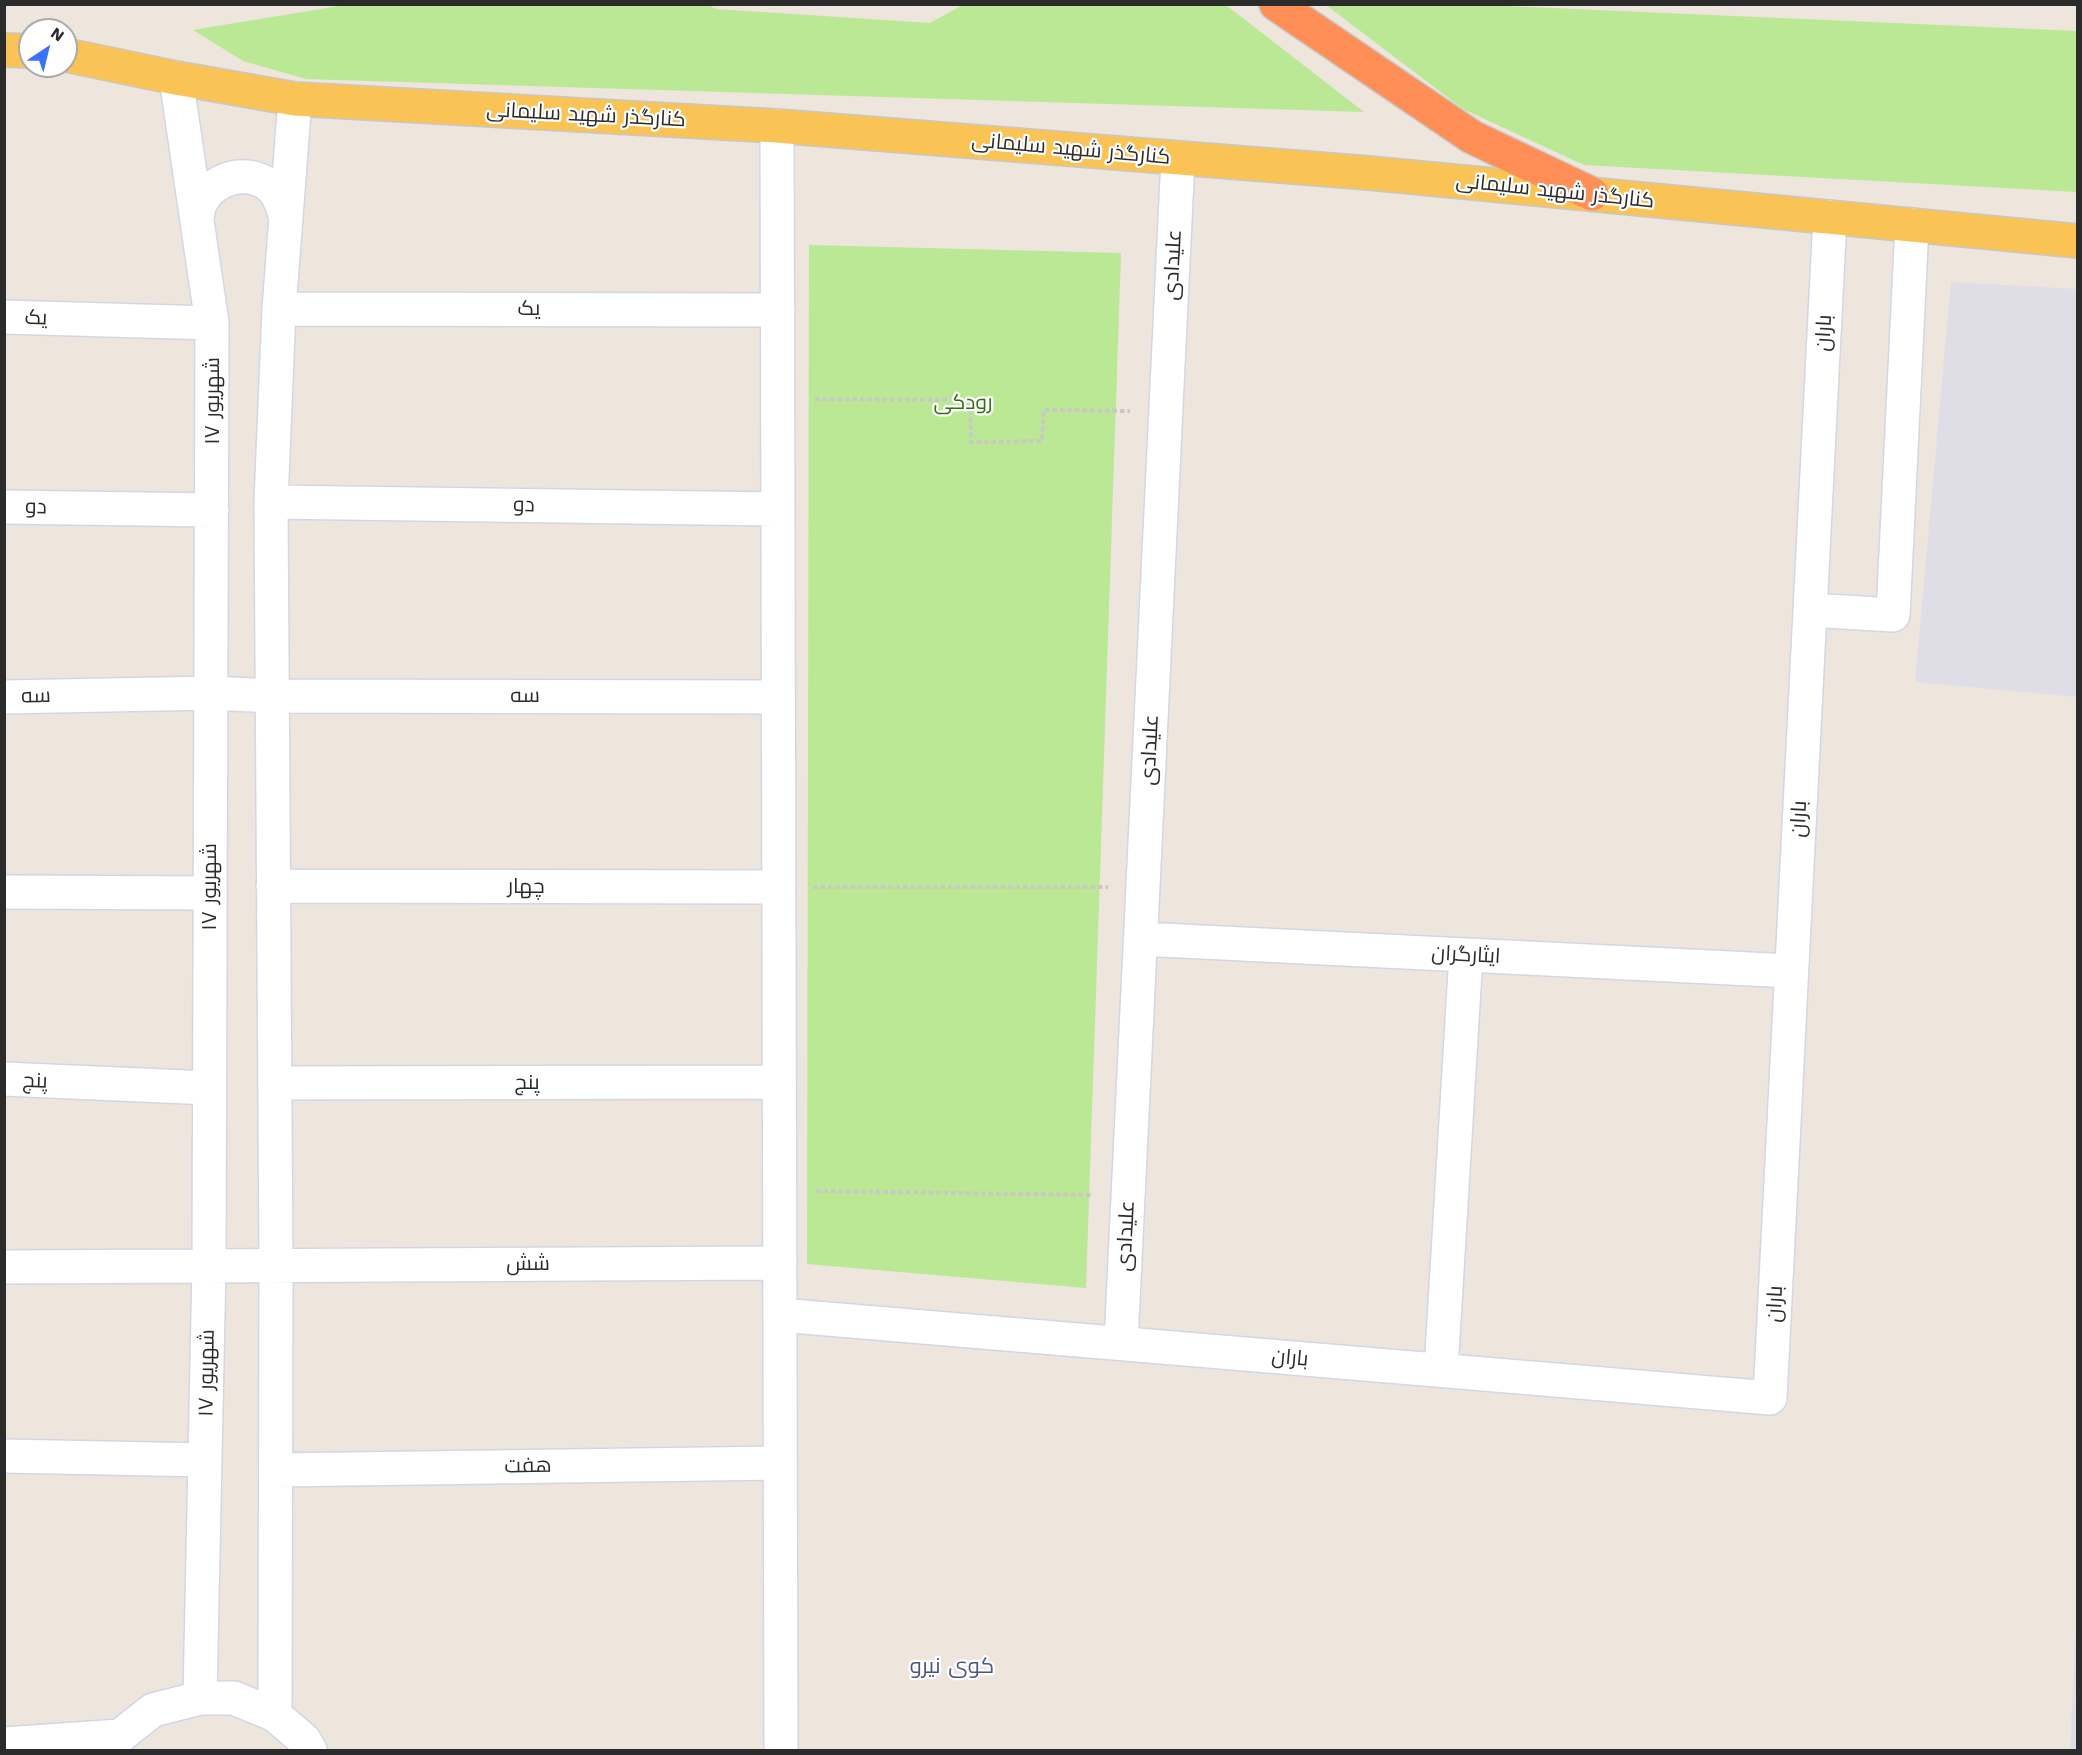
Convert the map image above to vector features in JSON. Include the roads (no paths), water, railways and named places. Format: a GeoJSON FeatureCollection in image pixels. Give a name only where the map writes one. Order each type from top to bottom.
{"type":"FeatureCollection","features":[{"type":"Feature","properties":{"kind":"highway"},"geometry":{"type":"LineString","coordinates":[[1276,4],[1472,136],[1592,194]]}},
{"type":"Feature","properties":{"kind":"main road","name":"کنارگذر شهید سلیمانی"},"geometry":{"type":"LineString","coordinates":[[78,58],[295,99],[777,126],[1369,173],[2078,241]]}},
{"type":"Feature","properties":{"kind":"street","name":"۱۷ شهریور"},"geometry":{"type":"LineString","coordinates":[[176,78],[212,323],[209,1266],[200,1698]]}},
{"type":"Feature","properties":{"kind":"street"},"geometry":{"type":"LineString","coordinates":[[275,1715],[276,1264],[271,502],[279,309],[295,99]]}},
{"type":"Feature","properties":{"kind":"street"},"geometry":{"type":"LineString","coordinates":[[777,126],[781,1750]]}},
{"type":"Feature","properties":{"kind":"street","name":"علیدادی"},"geometry":{"type":"LineString","coordinates":[[1121,1343],[1178,158]]}},
{"type":"Feature","properties":{"kind":"street"},"geometry":{"type":"LineString","coordinates":[[197,218],[201,202],[211,188],[225,179],[241,176],[258,179],[272,188],[282,201],[286,218]]}},
{"type":"Feature","properties":{"kind":"street","name":"باران"},"geometry":{"type":"LineString","coordinates":[[780,1315],[1770,1398],[1830,217]]}},
{"type":"Feature","properties":{"kind":"street"},"geometry":{"type":"LineString","coordinates":[[1810,609],[1893,615],[1912,225]]}},
{"type":"Feature","properties":{"kind":"street","name":"یک"},"geometry":{"type":"LineString","coordinates":[[279,309],[778,310]]}},
{"type":"Feature","properties":{"kind":"street","name":"یک"},"geometry":{"type":"LineString","coordinates":[[4,317],[212,323]]}},
{"type":"Feature","properties":{"kind":"street","name":"دو"},"geometry":{"type":"LineString","coordinates":[[271,502],[778,509]]}},
{"type":"Feature","properties":{"kind":"street","name":"دو"},"geometry":{"type":"LineString","coordinates":[[4,507],[212,510]]}},
{"type":"Feature","properties":{"kind":"street","name":"سه"},"geometry":{"type":"LineString","coordinates":[[4,697],[212,693],[272,696],[778,697]]}},
{"type":"Feature","properties":{"kind":"street","name":"چهار"},"geometry":{"type":"LineString","coordinates":[[273,886],[779,887]]}},
{"type":"Feature","properties":{"kind":"street"},"geometry":{"type":"LineString","coordinates":[[4,892],[210,894]]}},
{"type":"Feature","properties":{"kind":"street","name":"ایثارگران"},"geometry":{"type":"LineString","coordinates":[[1141,939],[1791,971]]}},
{"type":"Feature","properties":{"kind":"street"},"geometry":{"type":"LineString","coordinates":[[1441,1370],[1466,955]]}},
{"type":"Feature","properties":{"kind":"street","name":"پنج"},"geometry":{"type":"LineString","coordinates":[[4,1079],[209,1088]]}},
{"type":"Feature","properties":{"kind":"street","name":"پنج"},"geometry":{"type":"LineString","coordinates":[[275,1083],[780,1083]]}},
{"type":"Feature","properties":{"kind":"street","name":"شش"},"geometry":{"type":"LineString","coordinates":[[209,1266],[780,1263]]}},
{"type":"Feature","properties":{"kind":"street"},"geometry":{"type":"LineString","coordinates":[[4,1267],[209,1266]]}},
{"type":"Feature","properties":{"kind":"street"},"geometry":{"type":"LineString","coordinates":[[4,1455],[205,1460]]}},
{"type":"Feature","properties":{"kind":"street","name":"هفت"},"geometry":{"type":"LineString","coordinates":[[276,1470],[780,1463]]}},
{"type":"Feature","properties":{"kind":"street"},"geometry":{"type":"LineString","coordinates":[[4,1744],[115,1743],[153,1710],[200,1698],[234,1698],[275,1715],[304,1740],[310,1750]]}},
{"type":"Feature","properties":{"kind":"district","name":"کوی نیرو"},"geometry":{"type":"Point","coordinates":[952,1667]}},
{"type":"Feature","properties":{"kind":"park label","name":"رودکی"},"geometry":{"type":"Point","coordinates":[963,403]}}]}
